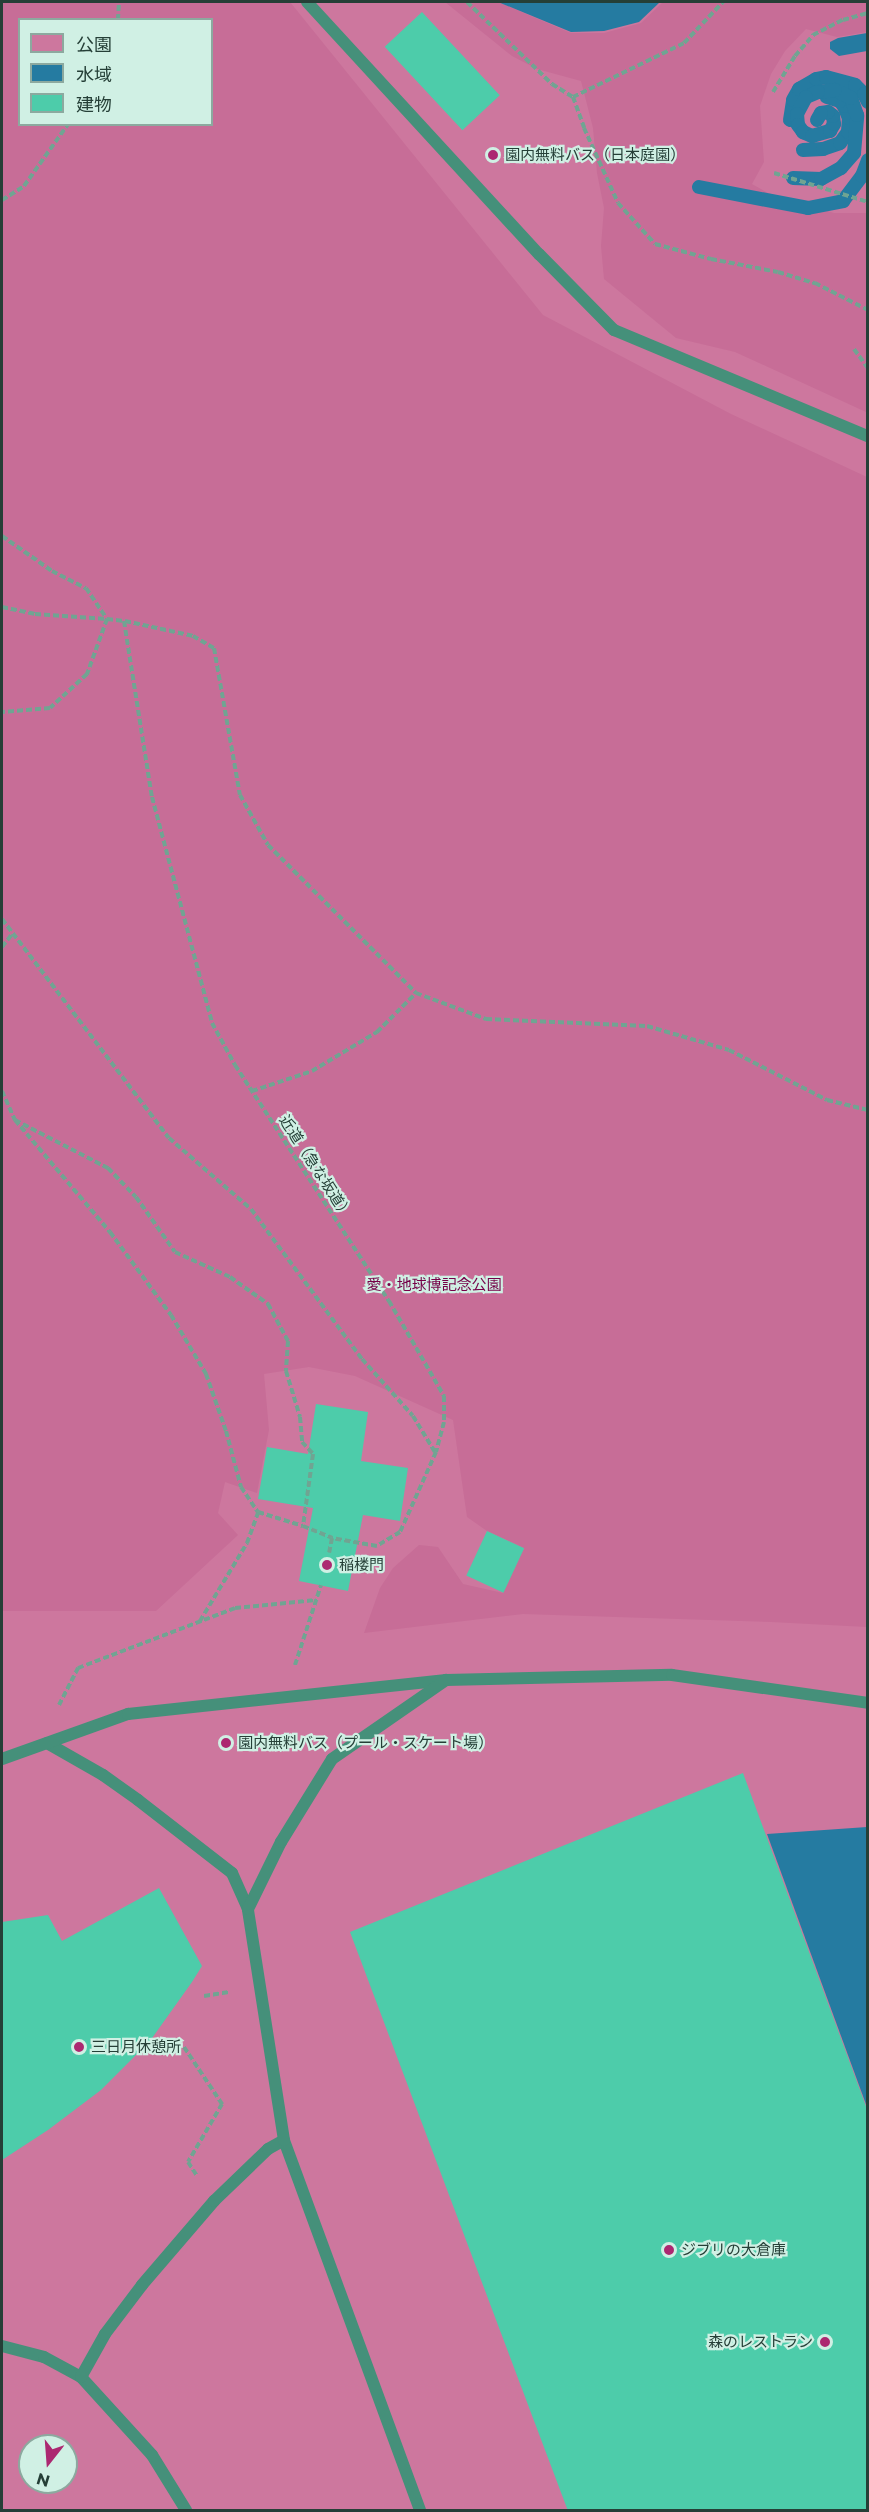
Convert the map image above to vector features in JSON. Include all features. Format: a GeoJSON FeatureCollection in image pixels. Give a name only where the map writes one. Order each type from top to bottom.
{"type":"FeatureCollection","features":[{"type":"Feature","properties":{"kind":"lane"},"geometry":{"type":"LineString","coordinates":[[307,2],[539,254],[614,330],[867,436]]}},
{"type":"Feature","properties":{"kind":"lane"},"geometry":{"type":"LineString","coordinates":[[2,1759],[128,1714],[446,1680],[672,1675],[867,1703]]}},
{"type":"Feature","properties":{"kind":"lane"},"geometry":{"type":"LineString","coordinates":[[248,1909],[281,1842],[332,1759],[446,1680]]}},
{"type":"Feature","properties":{"kind":"lane"},"geometry":{"type":"LineString","coordinates":[[47,1743],[103,1775],[232,1873],[248,1909],[284,2140],[420,2511]]}},
{"type":"Feature","properties":{"kind":"lane"},"geometry":{"type":"LineString","coordinates":[[81,2378],[111,2326],[214,2201],[268,2149],[284,2140]]}},
{"type":"Feature","properties":{"kind":"lane"},"geometry":{"type":"LineString","coordinates":[[2,2346],[44,2357],[81,2378],[152,2455],[186,2511]]}},
{"type":"Feature","properties":{"kind":"path"},"geometry":{"type":"LineString","coordinates":[[118,18],[119,2]]}},
{"type":"Feature","properties":{"kind":"path"},"geometry":{"type":"LineString","coordinates":[[467,2],[552,84],[573,98],[618,203],[655,244],[816,283],[867,310]]}},
{"type":"Feature","properties":{"kind":"path"},"geometry":{"type":"LineString","coordinates":[[573,98],[684,44],[723,2]]}},
{"type":"Feature","properties":{"kind":"path"},"geometry":{"type":"LineString","coordinates":[[773,92],[795,56],[813,35],[843,20],[867,13]]}},
{"type":"Feature","properties":{"kind":"path"},"geometry":{"type":"LineString","coordinates":[[2,200],[24,186],[67,126]]}},
{"type":"Feature","properties":{"kind":"path"},"geometry":{"type":"LineString","coordinates":[[774,173],[866,202]]}},
{"type":"Feature","properties":{"kind":"path"},"geometry":{"type":"LineString","coordinates":[[854,349],[867,368]]}},
{"type":"Feature","properties":{"kind":"path"},"geometry":{"type":"LineString","coordinates":[[2,536],[52,571],[86,588],[107,619]]}},
{"type":"Feature","properties":{"kind":"path"},"geometry":{"type":"LineString","coordinates":[[2,606],[35,614],[124,621],[194,636],[214,648],[240,795],[268,845],[416,993],[486,1019],[656,1028],[729,1050],[827,1100],[867,1110]]}},
{"type":"Feature","properties":{"kind":"path"},"geometry":{"type":"LineString","coordinates":[[2,712],[50,708],[87,674],[107,619]]}},
{"type":"Feature","properties":{"kind":"path","name":"近道（急な坂道）"},"geometry":{"type":"LineString","coordinates":[[124,621],[152,797],[212,1023],[252,1091],[389,1301],[444,1396],[444,1422],[436,1452],[400,1532],[377,1546],[332,1538],[258,1512]]}},
{"type":"Feature","properties":{"kind":"path"},"geometry":{"type":"LineString","coordinates":[[2,920],[169,1138],[251,1209],[362,1359],[413,1416],[436,1452]]}},
{"type":"Feature","properties":{"kind":"path"},"geometry":{"type":"LineString","coordinates":[[2,947],[13,933]]}},
{"type":"Feature","properties":{"kind":"path"},"geometry":{"type":"LineString","coordinates":[[252,1091],[312,1071],[377,1032],[416,993]]}},
{"type":"Feature","properties":{"kind":"path"},"geometry":{"type":"LineString","coordinates":[[2,1091],[15,1120],[110,1232],[171,1315],[206,1374],[226,1431],[241,1487],[258,1512],[247,1543],[200,1622]]}},
{"type":"Feature","properties":{"kind":"path"},"geometry":{"type":"LineString","coordinates":[[15,1120],[108,1168],[136,1197],[175,1252],[230,1277],[268,1304],[288,1341],[286,1371],[300,1417],[302,1442],[313,1454],[303,1526]]}},
{"type":"Feature","properties":{"kind":"path"},"geometry":{"type":"LineString","coordinates":[[329,1553],[332,1538]]}},
{"type":"Feature","properties":{"kind":"path"},"geometry":{"type":"LineString","coordinates":[[300,1652],[321,1585]]}},
{"type":"Feature","properties":{"kind":"path"},"geometry":{"type":"LineString","coordinates":[[47,1743],[61,1701],[78,1668],[235,1608],[316,1600]]}},
{"type":"Feature","properties":{"kind":"path"},"geometry":{"type":"LineString","coordinates":[[204,1996],[238,1990]]}},
{"type":"Feature","properties":{"kind":"path"},"geometry":{"type":"LineString","coordinates":[[184,2047],[222,2104],[188,2162],[214,2201]]}},
{"type":"Feature","properties":{"kind":"green space","name":"愛・地球博記念公園"},"geometry":{"type":"Polygon","coordinates":[[[2,2],[867,2],[867,2510],[2,2510],[2,2]]]}},
{"type":"Feature","properties":{"kind":"green space"},"geometry":{"type":"Polygon","coordinates":[[[2,2],[290,2],[543,315],[731,414],[867,477],[867,1627],[523,1614],[364,1633],[380,1588],[393,1568],[419,1545],[438,1547],[463,1584],[503,1593],[524,1548],[487,1531],[467,1517],[453,1420],[355,1376],[309,1367],[264,1374],[269,1430],[257,1493],[225,1482],[218,1513],[238,1535],[156,1611],[2,1611],[2,2]]]}},
{"type":"Feature","properties":{"kind":"green space"},"geometry":{"type":"Polygon","coordinates":[[[445,2],[498,2],[571,33],[604,33],[641,23],[663,2],[867,2],[867,32],[837,37],[806,29],[785,51],[771,74],[760,106],[764,162],[752,184],[768,193],[834,213],[867,213],[866,412],[735,352],[676,338],[604,279],[601,246],[604,208],[597,173],[593,128],[581,81],[537,69],[512,56],[445,2]]]}},
{"type":"Feature","properties":{"kind":"water"},"geometry":{"type":"Polygon","coordinates":[[[498,2],[660,2],[639,22],[604,31],[571,32],[498,2]]]}},
{"type":"Feature","properties":{"kind":"water"},"geometry":{"type":"Polygon","coordinates":[[[867,33],[867,51],[839,56],[830,49],[830,42],[838,38],[867,33]]]}},
{"type":"Feature","properties":{"kind":"water"},"geometry":{"type":"Polygon","coordinates":[[[868,1827],[867,2107],[767,1834],[868,1827]]]}},
{"type":"Feature","properties":{"kind":"building"},"geometry":{"type":"Polygon","coordinates":[[[422,12],[500,95],[462,130],[385,47],[422,12]]]}},
{"type":"Feature","properties":{"kind":"building"},"geometry":{"type":"Polygon","coordinates":[[[316,1404],[368,1412],[361,1461],[408,1468],[400,1521],[363,1515],[348,1591],[299,1581],[313,1508],[258,1499],[267,1447],[308,1454],[316,1404]]]}},
{"type":"Feature","properties":{"kind":"building"},"geometry":{"type":"Polygon","coordinates":[[[487,1531],[524,1548],[503,1593],[466,1575],[487,1531]]]}},
{"type":"Feature","properties":{"kind":"building","name":"ジブリの大倉庫"},"geometry":{"type":"Polygon","coordinates":[[[743,1773],[867,2109],[867,2511],[568,2511],[350,1932],[743,1773]]]}},
{"type":"Feature","properties":{"kind":"building"},"geometry":{"type":"Polygon","coordinates":[[[159,1888],[202,1966],[150,2041],[101,2090],[48,2130],[2,2160],[2,1922],[48,1915],[62,1941],[159,1888]]]}},
{"type":"Feature","properties":{"kind":"waterway"},"geometry":{"type":"LineString","coordinates":[[790,120],[793,100],[799,89],[816,79],[826,77],[855,85],[868,102]]}},
{"type":"Feature","properties":{"kind":"waterway"},"geometry":{"type":"LineString","coordinates":[[793,178],[821,179],[841,168],[854,153],[857,115],[851,98],[835,90],[818,92],[806,97],[797,114],[798,125],[803,132],[812,136],[830,131],[834,124],[833,116],[828,112],[821,113],[817,120]]}},
{"type":"Feature","properties":{"kind":"waterway"},"geometry":{"type":"LineString","coordinates":[[803,150],[823,149],[840,143],[848,132],[849,118],[844,106],[840,101],[827,97]]}},
{"type":"Feature","properties":{"kind":"waterway"},"geometry":{"type":"LineString","coordinates":[[699,187],[808,208],[843,201],[862,176],[868,160]]}},
{"type":"Feature","properties":{"kind":"place","name":"園内無料バス（日本庭園）"},"geometry":{"type":"Point","coordinates":[493,155]}},
{"type":"Feature","properties":{"kind":"place","name":"稲楼門"},"geometry":{"type":"Point","coordinates":[327,1565]}},
{"type":"Feature","properties":{"kind":"place","name":"園内無料バス（プール・スケート場）"},"geometry":{"type":"Point","coordinates":[226,1743]}},
{"type":"Feature","properties":{"kind":"place","name":"三日月休憩所"},"geometry":{"type":"Point","coordinates":[79,2047]}},
{"type":"Feature","properties":{"kind":"place","name":"ジブリの大倉庫"},"geometry":{"type":"Point","coordinates":[669,2250]}},
{"type":"Feature","properties":{"kind":"place","name":"森のレストラン"},"geometry":{"type":"Point","coordinates":[825,2342]}}]}
